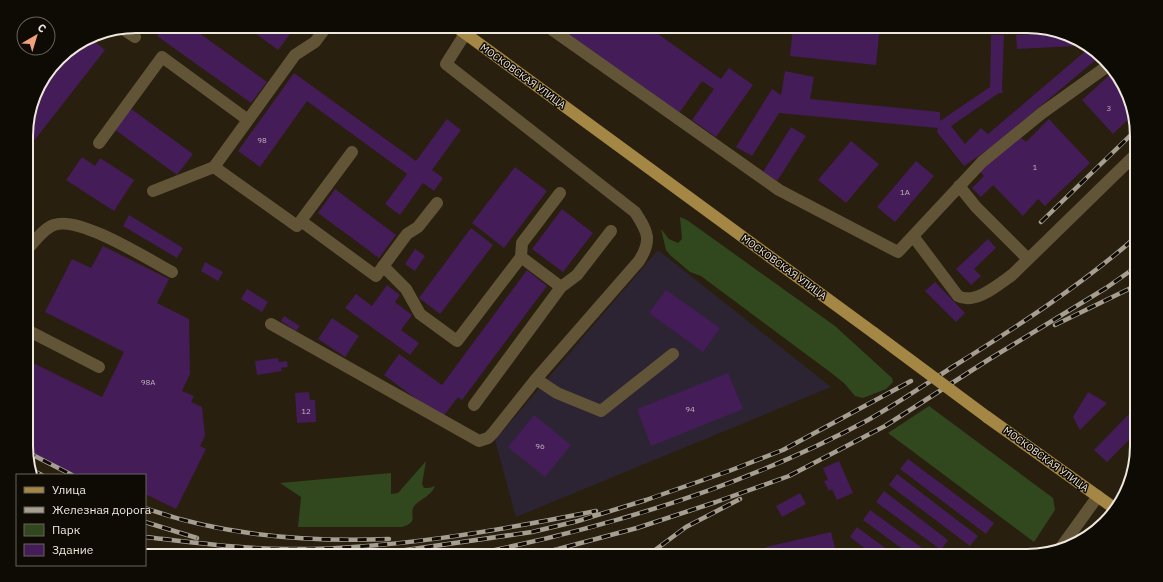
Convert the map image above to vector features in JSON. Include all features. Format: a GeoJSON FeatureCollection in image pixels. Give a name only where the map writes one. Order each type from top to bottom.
{"type":"FeatureCollection","features":[{"type":"Feature","properties":{"kind":"main road","name":"МОСКОВСКАЯ УЛИЦА"},"geometry":{"type":"LineString","coordinates":[[465,34],[987,417],[1111,506]]}},
{"type":"Feature","properties":{"kind":"street"},"geometry":{"type":"LineString","coordinates":[[130,33],[135,37]]}},
{"type":"Feature","properties":{"kind":"street"},"geometry":{"type":"LineString","coordinates":[[153,191],[214,166],[295,56],[315,42],[322,33]]}},
{"type":"Feature","properties":{"kind":"street"},"geometry":{"type":"LineString","coordinates":[[557,33],[779,190],[898,252],[982,162],[1042,113],[1105,68]]}},
{"type":"Feature","properties":{"kind":"street"},"geometry":{"type":"LineString","coordinates":[[271,324],[479,441],[488,438],[493,433],[536,379],[640,261],[647,248],[647,231],[635,212],[446,64],[465,34]]}},
{"type":"Feature","properties":{"kind":"street"},"geometry":{"type":"LineString","coordinates":[[99,143],[162,57],[248,120]]}},
{"type":"Feature","properties":{"kind":"street"},"geometry":{"type":"LineString","coordinates":[[214,166],[297,226],[352,152]]}},
{"type":"Feature","properties":{"kind":"street"},"geometry":{"type":"LineString","coordinates":[[913,236],[958,296],[963,298],[974,297],[989,291],[1012,275],[1130,160]]}},
{"type":"Feature","properties":{"kind":"street"},"geometry":{"type":"LineString","coordinates":[[959,186],[976,207],[1028,259]]}},
{"type":"Feature","properties":{"kind":"street"},"geometry":{"type":"LineString","coordinates":[[383,266],[406,289],[420,314],[457,341],[521,257],[522,243],[560,193]]}},
{"type":"Feature","properties":{"kind":"street"},"geometry":{"type":"LineString","coordinates":[[301,220],[376,276],[407,234],[418,228],[437,203]]}},
{"type":"Feature","properties":{"kind":"street"},"geometry":{"type":"LineString","coordinates":[[33,243],[51,226],[69,223],[99,233],[172,272]]}},
{"type":"Feature","properties":{"kind":"street"},"geometry":{"type":"LineString","coordinates":[[474,406],[561,287],[577,275],[611,231]]}},
{"type":"Feature","properties":{"kind":"street"},"geometry":{"type":"LineString","coordinates":[[521,257],[561,287]]}},
{"type":"Feature","properties":{"kind":"street"},"geometry":{"type":"LineString","coordinates":[[33,333],[99,367]]}},
{"type":"Feature","properties":{"kind":"street"},"geometry":{"type":"LineString","coordinates":[[536,379],[557,393],[601,411],[673,354]]}},
{"type":"Feature","properties":{"kind":"street"},"geometry":{"type":"LineString","coordinates":[[1065,541],[1098,496]]}},
{"type":"Feature","properties":{"kind":"shaded area"},"geometry":{"type":"Polygon","coordinates":[[[658,250],[831,387],[516,517],[495,440],[658,250]]]}},
{"type":"Feature","properties":{"kind":"green space"},"geometry":{"type":"Polygon","coordinates":[[[680,217],[687,220],[835,326],[892,378],[893,382],[886,389],[863,398],[855,396],[844,383],[830,372],[701,276],[690,272],[666,250],[661,229],[669,239],[678,243],[682,239],[680,217]]]}},
{"type":"Feature","properties":{"kind":"green space"},"geometry":{"type":"Polygon","coordinates":[[[929,406],[1053,498],[1055,510],[1034,542],[888,433],[929,406]]]}},
{"type":"Feature","properties":{"kind":"green space"},"geometry":{"type":"Polygon","coordinates":[[[426,461],[422,484],[424,488],[435,486],[429,495],[415,505],[412,512],[411,522],[402,527],[298,527],[301,497],[280,483],[391,473],[391,494],[398,493],[426,461]]]}},
{"type":"Feature","properties":{"kind":"building"},"geometry":{"type":"Polygon","coordinates":[[[159,33],[199,33],[267,82],[251,103],[157,36],[159,33]]]}},
{"type":"Feature","properties":{"kind":"building"},"geometry":{"type":"Polygon","coordinates":[[[255,33],[291,33],[278,50],[255,33]]]}},
{"type":"Feature","properties":{"kind":"building"},"geometry":{"type":"Polygon","coordinates":[[[566,33],[657,33],[721,79],[729,68],[753,85],[716,137],[692,120],[714,89],[702,81],[679,113],[566,33]]]}},
{"type":"Feature","properties":{"kind":"building"},"geometry":{"type":"Polygon","coordinates":[[[792,33],[879,33],[876,65],[790,56],[792,33]]]}},
{"type":"Feature","properties":{"kind":"building"},"geometry":{"type":"Polygon","coordinates":[[[991,35],[1004,35],[1002,93],[999,93],[951,126],[965,144],[981,128],[988,134],[1085,51],[1096,59],[992,147],[964,166],[937,132],[938,128],[779,113],[752,156],[736,147],[772,89],[781,95],[785,71],[814,77],[810,99],[940,112],[940,121],[990,87],[991,35]]]}},
{"type":"Feature","properties":{"kind":"building"},"geometry":{"type":"Polygon","coordinates":[[[1016,35],[1047,35],[1060,38],[1075,46],[1017,49],[1016,35]]]}},
{"type":"Feature","properties":{"kind":"building"},"geometry":{"type":"Polygon","coordinates":[[[95,42],[105,50],[33,142],[33,129],[37,109],[41,97],[54,73],[79,50],[95,42]]]}},
{"type":"Feature","properties":{"kind":"building"},"geometry":{"type":"Polygon","coordinates":[[[294,73],[416,161],[447,119],[461,130],[432,170],[443,178],[434,191],[423,183],[400,215],[385,204],[407,174],[307,101],[260,167],[238,151],[294,73]]]}},
{"type":"Feature","properties":{"kind":"building"},"geometry":{"type":"Polygon","coordinates":[[[1110,75],[1122,97],[1128,120],[1113,134],[1082,100],[1110,75]]]}},
{"type":"Feature","properties":{"kind":"building"},"geometry":{"type":"Polygon","coordinates":[[[130,108],[193,154],[177,175],[114,129],[130,108]]]}},
{"type":"Feature","properties":{"kind":"building"},"geometry":{"type":"Polygon","coordinates":[[[1049,119],[1090,163],[1045,206],[1038,199],[1023,216],[993,185],[981,197],[972,188],[984,176],[980,172],[1018,135],[1026,142],[1049,119]]]}},
{"type":"Feature","properties":{"kind":"building"},"geometry":{"type":"Polygon","coordinates":[[[791,127],[806,136],[777,181],[763,172],[791,127]]]}},
{"type":"Feature","properties":{"kind":"building"},"geometry":{"type":"Polygon","coordinates":[[[851,141],[879,164],[846,203],[818,180],[851,141]]]}},
{"type":"Feature","properties":{"kind":"building"},"geometry":{"type":"Polygon","coordinates":[[[82,157],[95,166],[100,158],[134,180],[114,211],[66,180],[82,157]]]}},
{"type":"Feature","properties":{"kind":"building"},"geometry":{"type":"Polygon","coordinates":[[[916,161],[934,176],[895,222],[877,207],[916,161]]]}},
{"type":"Feature","properties":{"kind":"building"},"geometry":{"type":"Polygon","coordinates":[[[515,167],[547,191],[504,248],[472,223],[515,167]]]}},
{"type":"Feature","properties":{"kind":"building"},"geometry":{"type":"Polygon","coordinates":[[[335,189],[396,235],[379,258],[318,213],[335,189]]]}},
{"type":"Feature","properties":{"kind":"building"},"geometry":{"type":"Polygon","coordinates":[[[562,209],[593,233],[563,272],[532,249],[562,209]]]}},
{"type":"Feature","properties":{"kind":"building"},"geometry":{"type":"Polygon","coordinates":[[[129,215],[183,248],[177,258],[123,226],[129,215]]]}},
{"type":"Feature","properties":{"kind":"building"},"geometry":{"type":"Polygon","coordinates":[[[471,228],[493,245],[440,314],[419,298],[471,228]]]}},
{"type":"Feature","properties":{"kind":"building"},"geometry":{"type":"Polygon","coordinates":[[[988,239],[996,248],[974,269],[981,276],[971,285],[956,269],[988,239]]]}},
{"type":"Feature","properties":{"kind":"building"},"geometry":{"type":"Polygon","coordinates":[[[103,246],[169,279],[157,303],[189,319],[190,374],[182,391],[194,396],[191,402],[202,407],[205,436],[200,446],[206,449],[176,509],[146,494],[146,474],[66,474],[34,458],[33,363],[102,397],[124,352],[45,312],[72,259],[91,268],[103,246]]]}},
{"type":"Feature","properties":{"kind":"building"},"geometry":{"type":"Polygon","coordinates":[[[415,249],[425,256],[415,271],[405,264],[415,249]]]}},
{"type":"Feature","properties":{"kind":"building"},"geometry":{"type":"Polygon","coordinates":[[[205,262],[223,272],[218,281],[201,271],[205,262]]]}},
{"type":"Feature","properties":{"kind":"building"},"geometry":{"type":"Polygon","coordinates":[[[527,270],[547,286],[462,400],[458,397],[442,418],[384,375],[399,354],[442,385],[527,270]]]}},
{"type":"Feature","properties":{"kind":"building"},"geometry":{"type":"Polygon","coordinates":[[[935,282],[965,313],[956,322],[925,291],[935,282]]]}},
{"type":"Feature","properties":{"kind":"building"},"geometry":{"type":"Polygon","coordinates":[[[387,285],[400,295],[395,302],[412,315],[401,330],[419,343],[410,355],[345,308],[356,294],[372,306],[387,285]]]}},
{"type":"Feature","properties":{"kind":"building"},"geometry":{"type":"Polygon","coordinates":[[[247,289],[268,302],[262,312],[241,299],[247,289]]]}},
{"type":"Feature","properties":{"kind":"building"},"geometry":{"type":"Polygon","coordinates":[[[666,290],[720,328],[703,352],[649,313],[666,290]]]}},
{"type":"Feature","properties":{"kind":"building"},"geometry":{"type":"Polygon","coordinates":[[[284,316],[300,326],[296,331],[281,321],[284,316]]]}},
{"type":"Feature","properties":{"kind":"building"},"geometry":{"type":"Polygon","coordinates":[[[332,318],[359,336],[345,357],[318,339],[332,318]]]}},
{"type":"Feature","properties":{"kind":"building"},"geometry":{"type":"Polygon","coordinates":[[[278,358],[279,362],[287,361],[288,367],[281,368],[282,371],[257,375],[255,361],[278,358]]]}},
{"type":"Feature","properties":{"kind":"building"},"geometry":{"type":"Polygon","coordinates":[[[728,373],[743,409],[651,446],[637,409],[728,373]]]}},
{"type":"Feature","properties":{"kind":"building"},"geometry":{"type":"Polygon","coordinates":[[[309,392],[310,400],[315,400],[316,422],[297,423],[295,393],[309,392]]]}},
{"type":"Feature","properties":{"kind":"building"},"geometry":{"type":"Polygon","coordinates":[[[1088,392],[1107,403],[1080,430],[1073,417],[1088,392]]]}},
{"type":"Feature","properties":{"kind":"building"},"geometry":{"type":"Polygon","coordinates":[[[1129,414],[1130,439],[1107,462],[1094,450],[1129,414]]]}},
{"type":"Feature","properties":{"kind":"building"},"geometry":{"type":"Polygon","coordinates":[[[534,415],[571,445],[545,477],[508,447],[534,415]]]}},
{"type":"Feature","properties":{"kind":"building"},"geometry":{"type":"Polygon","coordinates":[[[908,459],[994,523],[986,534],[900,469],[908,459]]]}},
{"type":"Feature","properties":{"kind":"building"},"geometry":{"type":"Polygon","coordinates":[[[839,461],[853,493],[837,500],[832,489],[829,491],[824,481],[828,480],[823,468],[839,461]]]}},
{"type":"Feature","properties":{"kind":"building"},"geometry":{"type":"Polygon","coordinates":[[[897,474],[978,536],[970,546],[889,485],[897,474]]]}},
{"type":"Feature","properties":{"kind":"building"},"geometry":{"type":"Polygon","coordinates":[[[884,491],[948,540],[942,549],[940,549],[876,502],[884,491]]]}},
{"type":"Feature","properties":{"kind":"building"},"geometry":{"type":"Polygon","coordinates":[[[800,493],[806,504],[782,517],[776,506],[800,493]]]}},
{"type":"Feature","properties":{"kind":"building"},"geometry":{"type":"Polygon","coordinates":[[[870,510],[924,549],[902,549],[863,520],[870,510]]]}},
{"type":"Feature","properties":{"kind":"building"},"geometry":{"type":"Polygon","coordinates":[[[857,527],[887,549],[866,549],[850,537],[857,527]]]}},
{"type":"Feature","properties":{"kind":"building"},"geometry":{"type":"Polygon","coordinates":[[[831,532],[835,548],[766,549],[766,547],[831,532]]]}},
{"type":"Feature","properties":{"kind":"railway"},"geometry":{"type":"LineString","coordinates":[[1041,222],[1130,136]]}},
{"type":"Feature","properties":{"kind":"railway"},"geometry":{"type":"LineString","coordinates":[[498,549],[569,533],[671,503],[722,486],[820,444],[868,420],[890,407],[1025,321],[1071,289],[1130,242]]}},
{"type":"Feature","properties":{"kind":"railway"},"geometry":{"type":"LineString","coordinates":[[558,549],[637,528],[789,476],[885,426],[988,360],[1106,288],[1130,271]]}},
{"type":"Feature","properties":{"kind":"railway"},"geometry":{"type":"LineString","coordinates":[[1055,325],[1130,288]]}},
{"type":"Feature","properties":{"kind":"railway"},"geometry":{"type":"LineString","coordinates":[[413,549],[532,532],[578,521],[646,500],[729,471],[783,450],[911,381]]}},
{"type":"Feature","properties":{"kind":"railway"},"geometry":{"type":"LineString","coordinates":[[34,455],[70,474]]}},
{"type":"Feature","properties":{"kind":"railway"},"geometry":{"type":"LineString","coordinates":[[656,549],[686,527],[740,499]]}},
{"type":"Feature","properties":{"kind":"railway"},"geometry":{"type":"LineString","coordinates":[[146,508],[204,525],[265,535],[296,538],[358,540],[389,539]]}},
{"type":"Feature","properties":{"kind":"railway"},"geometry":{"type":"LineString","coordinates":[[287,549],[403,543],[520,526],[596,511]]}},
{"type":"Feature","properties":{"kind":"railway"},"geometry":{"type":"LineString","coordinates":[[146,522],[197,538]]}},
{"type":"Feature","properties":{"kind":"railway"},"geometry":{"type":"LineString","coordinates":[[146,537],[269,549]]}},
{"type":"Feature","properties":{"kind":"railway"},"geometry":{"type":"LineString","coordinates":[[269,549],[287,549]]}}]}
